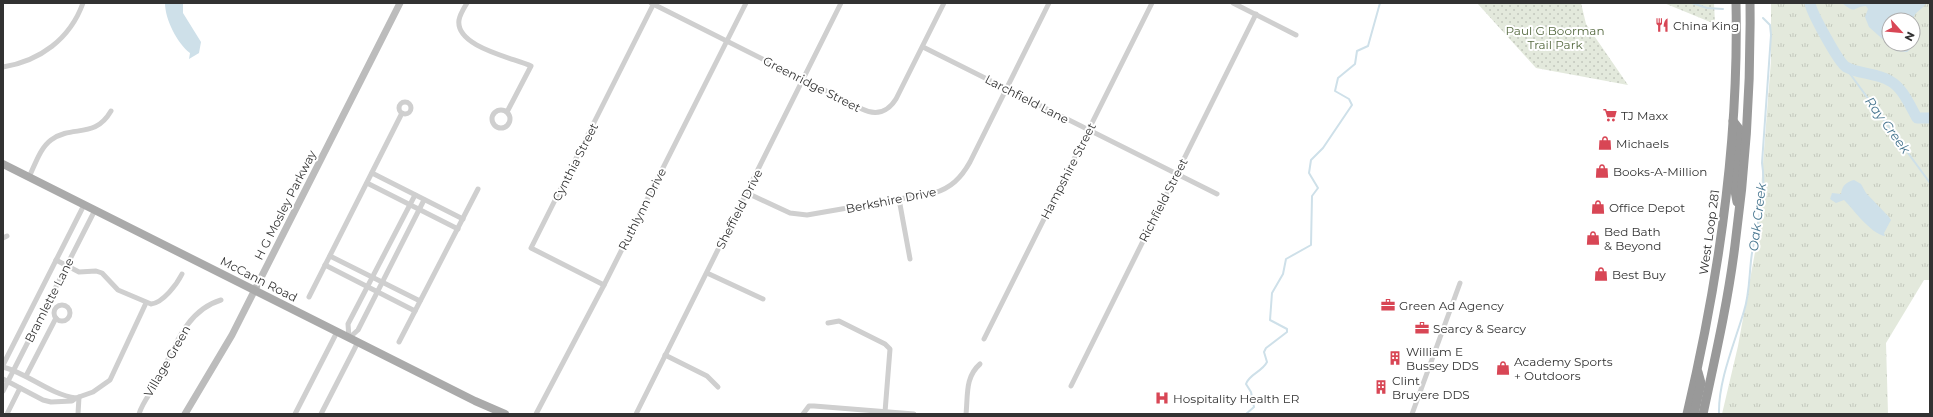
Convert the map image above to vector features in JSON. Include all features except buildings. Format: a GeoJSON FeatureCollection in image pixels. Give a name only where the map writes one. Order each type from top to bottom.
{"type":"FeatureCollection","features":[{"type":"Feature","properties":{"kind":"highway","name":"West Loop 281"},"geometry":{"type":"LineString","coordinates":[[1687,414],[1711,301],[1723,229],[1733,121],[1736,3]]}},
{"type":"Feature","properties":{"kind":"highway"},"geometry":{"type":"LineString","coordinates":[[1703,414],[1728,291],[1739,214],[1749,101],[1750,3]]}},
{"type":"Feature","properties":{"kind":"highway"},"geometry":{"type":"LineString","coordinates":[[1733,121],[1739,126],[1740,130],[1735,190],[1739,214]]}},
{"type":"Feature","properties":{"kind":"highway"},"geometry":{"type":"LineString","coordinates":[[1694,414],[1701,383],[1697,370]]}},
{"type":"Feature","properties":{"kind":"main road","name":"H G Mosley Parkway"},"geometry":{"type":"LineString","coordinates":[[185,414],[225,346],[400,3]]}},
{"type":"Feature","properties":{"kind":"main road","name":"McCann Road"},"geometry":{"type":"LineString","coordinates":[[3,164],[475,401],[504,414]]}},
{"type":"Feature","properties":{"kind":"street"},"geometry":{"type":"LineString","coordinates":[[3,67],[32,59],[53,46],[69,31],[83,3]]}},
{"type":"Feature","properties":{"kind":"street"},"geometry":{"type":"LineString","coordinates":[[467,3],[459,22],[460,29],[466,37],[494,53],[518,60],[531,66],[507,112]]}},
{"type":"Feature","properties":{"kind":"street","name":"Greenridge Street"},"geometry":{"type":"LineString","coordinates":[[653,3],[803,80],[867,111],[875,113],[882,112],[891,106],[896,99],[944,3]]}},
{"type":"Feature","properties":{"kind":"street","name":"Cynthia Street"},"geometry":{"type":"LineString","coordinates":[[604,285],[532,248],[653,3]]}},
{"type":"Feature","properties":{"kind":"street","name":"Ruthlynn Drive"},"geometry":{"type":"LineString","coordinates":[[536,414],[604,285],[746,3]]}},
{"type":"Feature","properties":{"kind":"street","name":"Sheffield Drive"},"geometry":{"type":"LineString","coordinates":[[636,414],[841,3]]}},
{"type":"Feature","properties":{"kind":"street","name":"Berkshire Drive"},"geometry":{"type":"LineString","coordinates":[[746,194],[790,213],[802,216],[934,193],[953,184],[970,162],[1049,3]]}},
{"type":"Feature","properties":{"kind":"street","name":"Hampshire Street"},"geometry":{"type":"LineString","coordinates":[[984,339],[1152,3]]}},
{"type":"Feature","properties":{"kind":"street"},"geometry":{"type":"LineString","coordinates":[[1233,3],[1296,35]]}},
{"type":"Feature","properties":{"kind":"street","name":"Richfield Street"},"geometry":{"type":"LineString","coordinates":[[1071,386],[1256,14]]}},
{"type":"Feature","properties":{"kind":"street","name":"Larchfield Lane"},"geometry":{"type":"LineString","coordinates":[[922,47],[1217,194]]}},
{"type":"Feature","properties":{"kind":"street"},"geometry":{"type":"LineString","coordinates":[[29,177],[44,148],[51,140],[60,136],[99,126],[105,121],[111,112]]}},
{"type":"Feature","properties":{"kind":"street"},"geometry":{"type":"LineString","coordinates":[[309,297],[402,113]]}},
{"type":"Feature","properties":{"kind":"street"},"geometry":{"type":"LineString","coordinates":[[372,173],[463,219]]}},
{"type":"Feature","properties":{"kind":"street"},"geometry":{"type":"LineString","coordinates":[[367,183],[458,229]]}},
{"type":"Feature","properties":{"kind":"street"},"geometry":{"type":"LineString","coordinates":[[399,342],[478,189]]}},
{"type":"Feature","properties":{"kind":"street"},"geometry":{"type":"LineString","coordinates":[[349,338],[348,324],[415,195]]}},
{"type":"Feature","properties":{"kind":"street"},"geometry":{"type":"LineString","coordinates":[[899,199],[910,259]]}},
{"type":"Feature","properties":{"kind":"street"},"geometry":{"type":"LineString","coordinates":[[349,338],[358,330],[424,200]]}},
{"type":"Feature","properties":{"kind":"street","name":"Bramlette Lane"},"geometry":{"type":"LineString","coordinates":[[3,366],[84,205]]}},
{"type":"Feature","properties":{"kind":"street","name":"Bramlette Lane"},"geometry":{"type":"LineString","coordinates":[[3,391],[5,381],[14,370],[95,210]]}},
{"type":"Feature","properties":{"kind":"street"},"geometry":{"type":"LineString","coordinates":[[330,256],[420,301]]}},
{"type":"Feature","properties":{"kind":"street"},"geometry":{"type":"LineString","coordinates":[[56,260],[80,272],[100,272],[107,277],[118,290],[151,304],[157,302],[175,288],[182,274]]}},
{"type":"Feature","properties":{"kind":"street"},"geometry":{"type":"LineString","coordinates":[[325,265],[415,310]]}},
{"type":"Feature","properties":{"kind":"street"},"geometry":{"type":"LineString","coordinates":[[707,273],[763,299]]}},
{"type":"Feature","properties":{"kind":"street"},"geometry":{"type":"LineString","coordinates":[[1412,414],[1460,283]]}},
{"type":"Feature","properties":{"kind":"street","name":"Village Green"},"geometry":{"type":"LineString","coordinates":[[139,414],[145,398],[156,384],[183,331],[205,306],[221,300]]}},
{"type":"Feature","properties":{"kind":"street"},"geometry":{"type":"LineString","coordinates":[[5,381],[47,401],[72,401],[93,392],[110,380],[146,303]]}},
{"type":"Feature","properties":{"kind":"street"},"geometry":{"type":"LineString","coordinates":[[358,306],[368,311]]}},
{"type":"Feature","properties":{"kind":"street"},"geometry":{"type":"LineString","coordinates":[[26,376],[56,318]]}},
{"type":"Feature","properties":{"kind":"street"},"geometry":{"type":"LineString","coordinates":[[828,323],[839,321],[885,344],[890,349],[885,412]]}},
{"type":"Feature","properties":{"kind":"street"},"geometry":{"type":"LineString","coordinates":[[295,414],[337,332]]}},
{"type":"Feature","properties":{"kind":"street"},"geometry":{"type":"LineString","coordinates":[[321,414],[358,342]]}},
{"type":"Feature","properties":{"kind":"street"},"geometry":{"type":"LineString","coordinates":[[665,355],[707,376],[718,387]]}},
{"type":"Feature","properties":{"kind":"street"},"geometry":{"type":"LineString","coordinates":[[966,414],[970,376],[973,370],[980,364]]}},
{"type":"Feature","properties":{"kind":"street"},"geometry":{"type":"LineString","coordinates":[[3,366],[61,394],[77,398]]}},
{"type":"Feature","properties":{"kind":"street"},"geometry":{"type":"LineString","coordinates":[[7,414],[20,388]]}},
{"type":"Feature","properties":{"kind":"street"},"geometry":{"type":"LineString","coordinates":[[77,398],[78,414]]}},
{"type":"Feature","properties":{"kind":"street"},"geometry":{"type":"LineString","coordinates":[[803,414],[807,408],[811,406],[914,414]]}},
{"type":"Feature","properties":{"kind":"green space","name":"Paul G Boorman Trail Park"},"geometry":{"type":"Polygon","coordinates":[[[1477,3],[1581,3],[1586,24],[1628,85],[1536,68],[1477,3]]]}},
{"type":"Feature","properties":{"kind":"green space"},"geometry":{"type":"Polygon","coordinates":[[[1664,3],[1714,3],[1715,24],[1664,3]]]}},
{"type":"Feature","properties":{"kind":"green space"},"geometry":{"type":"Polygon","coordinates":[[[1771,3],[1930,3],[1930,280],[1924,280],[1886,343],[1888,414],[1722,414],[1738,346],[1757,241],[1771,60],[1771,3]]]}},
{"type":"Feature","properties":{"kind":"shaded area"},"geometry":{"type":"Polygon","coordinates":[[[165,3],[183,3],[183,13],[201,42],[199,53],[189,59],[190,53],[176,37],[169,23],[165,3]]]}},
{"type":"Feature","properties":{"kind":"shaded area"},"geometry":{"type":"Polygon","coordinates":[[[1842,3],[1926,3],[1918,12],[1881,12],[1881,38],[1869,27],[1865,17],[1868,9],[1866,6],[1850,9],[1842,3]]]}},
{"type":"Feature","properties":{"kind":"shaded area"},"geometry":{"type":"Polygon","coordinates":[[[1854,180],[1861,184],[1866,193],[1891,220],[1884,233],[1885,236],[1874,231],[1844,200],[1836,203],[1830,199],[1832,193],[1841,194],[1845,185],[1854,180]]]}},
{"type":"Feature","properties":{"kind":"waterway"},"geometry":{"type":"LineString","coordinates":[[1246,414],[1254,407],[1251,392],[1246,384],[1250,378],[1267,362],[1264,352],[1266,348],[1287,332],[1287,329],[1270,320],[1272,293],[1283,274],[1286,259],[1311,245],[1312,196],[1318,188],[1309,173],[1311,160],[1323,148],[1352,105],[1349,99],[1335,91],[1338,78],[1355,64],[1357,51],[1368,46],[1380,3]]}},
{"type":"Feature","properties":{"kind":"waterway","name":"Oak Creek"},"geometry":{"type":"LineString","coordinates":[[1692,3],[1707,8],[1723,9]]}},
{"type":"Feature","properties":{"kind":"waterway"},"geometry":{"type":"LineString","coordinates":[[1810,3],[1826,37],[1846,67],[1885,78],[1895,84],[1909,103],[1917,118],[1930,118]]}},
{"type":"Feature","properties":{"kind":"waterway","name":"Oak Creek"},"geometry":{"type":"LineString","coordinates":[[1719,414],[1719,401],[1724,375],[1746,304],[1752,253],[1762,197],[1762,163],[1771,35],[1770,25],[1763,18]]}},
{"type":"Feature","properties":{"kind":"waterway","name":"Ray Creek"},"geometry":{"type":"LineString","coordinates":[[1845,67],[1930,183]]}},
{"type":"Feature","properties":{"kind":"place","name":"China King"},"geometry":{"type":"Point","coordinates":[1662,25]}},
{"type":"Feature","properties":{"kind":"place","name":"TJ Maxx"},"geometry":{"type":"Point","coordinates":[1610,115]}},
{"type":"Feature","properties":{"kind":"place","name":"Michaels"},"geometry":{"type":"Point","coordinates":[1605,143]}},
{"type":"Feature","properties":{"kind":"place","name":"Books-A-Million"},"geometry":{"type":"Point","coordinates":[1602,171]}},
{"type":"Feature","properties":{"kind":"place","name":"Office Depot"},"geometry":{"type":"Point","coordinates":[1598,207]}},
{"type":"Feature","properties":{"kind":"place","name":"Bed Bath & Beyond"},"geometry":{"type":"Point","coordinates":[1593,238]}},
{"type":"Feature","properties":{"kind":"place","name":"Best Buy"},"geometry":{"type":"Point","coordinates":[1601,274]}},
{"type":"Feature","properties":{"kind":"place","name":"Green Ad Agency"},"geometry":{"type":"Point","coordinates":[1388,305]}},
{"type":"Feature","properties":{"kind":"place","name":"Searcy & Searcy"},"geometry":{"type":"Point","coordinates":[1422,328]}},
{"type":"Feature","properties":{"kind":"place","name":"William E Bussey DDS"},"geometry":{"type":"Point","coordinates":[1395,358]}},
{"type":"Feature","properties":{"kind":"place","name":"Academy Sports + Outdoors"},"geometry":{"type":"Point","coordinates":[1503,368]}},
{"type":"Feature","properties":{"kind":"place","name":"Clint Bruyere DDS"},"geometry":{"type":"Point","coordinates":[1381,387]}},
{"type":"Feature","properties":{"kind":"place","name":"Hospitality Health ER"},"geometry":{"type":"Point","coordinates":[1162,398]}}]}
